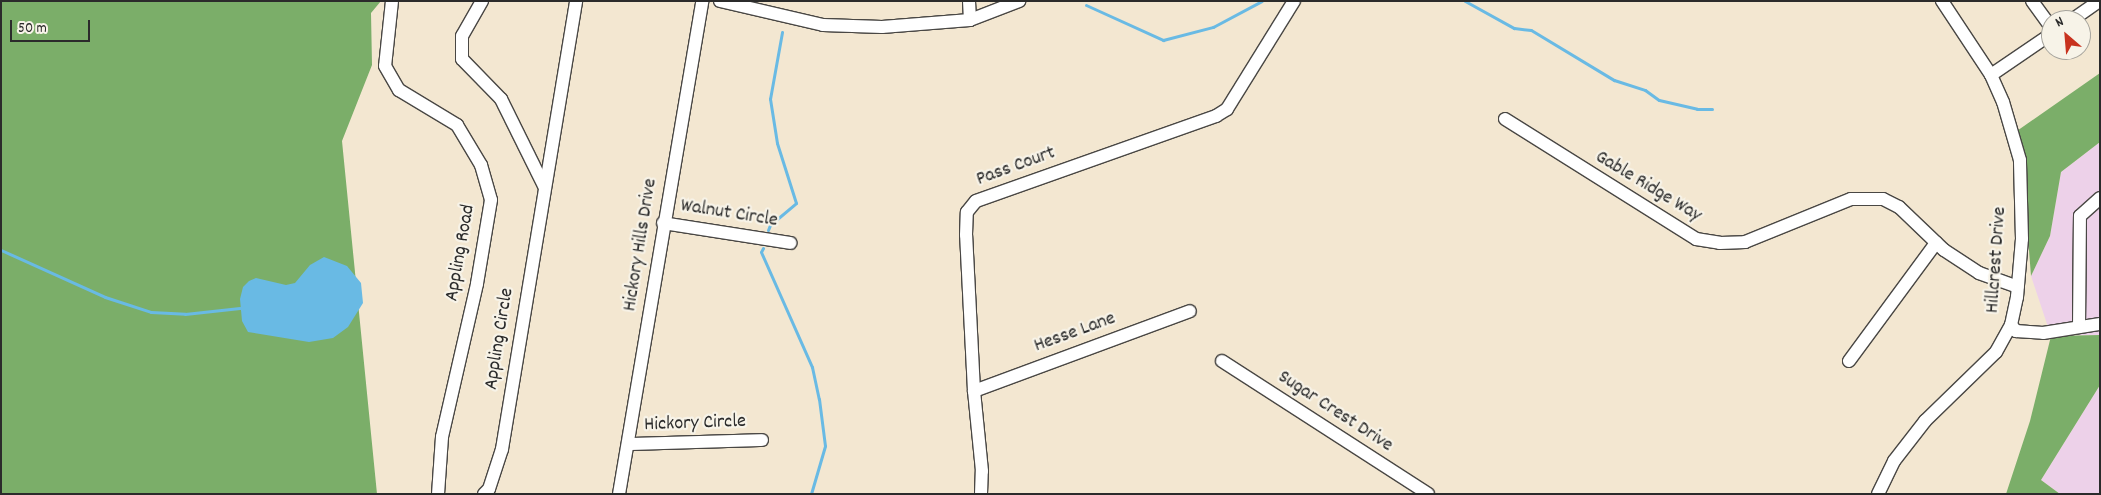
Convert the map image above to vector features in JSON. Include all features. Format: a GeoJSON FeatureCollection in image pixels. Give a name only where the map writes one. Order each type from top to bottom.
{"type":"FeatureCollection","features":[{"type":"Feature","properties":{"kind":"street","name":"Appling Road"},"geometry":{"type":"LineString","coordinates":[[392,1],[385,66],[399,90],[457,125],[481,165],[491,200],[476,284],[442,437],[438,494]]}},
{"type":"Feature","properties":{"kind":"street"},"geometry":{"type":"LineString","coordinates":[[482,1],[462,36],[462,59],[501,99],[544,186]]}},
{"type":"Feature","properties":{"kind":"street","name":"Appling Circle"},"geometry":{"type":"LineString","coordinates":[[484,494],[489,489],[502,449],[576,1]]}},
{"type":"Feature","properties":{"kind":"street","name":"Hickory Hills Drive"},"geometry":{"type":"LineString","coordinates":[[619,494],[629,444],[663,222],[702,1]]}},
{"type":"Feature","properties":{"kind":"street"},"geometry":{"type":"LineString","coordinates":[[720,1],[822,25],[882,27],[970,20],[1019,1]]}},
{"type":"Feature","properties":{"kind":"street"},"geometry":{"type":"LineString","coordinates":[[969,1],[970,20]]}},
{"type":"Feature","properties":{"kind":"street","name":"Pass Court"},"geometry":{"type":"LineString","coordinates":[[981,494],[982,471],[974,391],[966,235],[967,212],[976,201],[1216,116],[1227,109],[1294,1]]}},
{"type":"Feature","properties":{"kind":"street","name":"Hillcrest Drive"},"geometry":{"type":"LineString","coordinates":[[1878,494],[1894,462],[1925,422],[1996,352],[2011,325],[2018,287],[2022,239],[2020,160],[2003,102],[1991,75],[1942,1]]}},
{"type":"Feature","properties":{"kind":"street"},"geometry":{"type":"LineString","coordinates":[[2032,1],[2041,13]]}},
{"type":"Feature","properties":{"kind":"street"},"geometry":{"type":"LineString","coordinates":[[2086,10],[2099,1]]}},
{"type":"Feature","properties":{"kind":"street"},"geometry":{"type":"LineString","coordinates":[[1991,75],[2041,41]]}},
{"type":"Feature","properties":{"kind":"street","name":"Gable Ridge Way"},"geometry":{"type":"LineString","coordinates":[[1505,119],[1696,239],[1720,243],[1745,242],[1851,199],[1875,199],[1899,207],[1936,243],[1979,273],[2018,287]]}},
{"type":"Feature","properties":{"kind":"street"},"geometry":{"type":"LineString","coordinates":[[2079,328],[2080,216],[2100,198]]}},
{"type":"Feature","properties":{"kind":"street","name":"Walnut Circle"},"geometry":{"type":"LineString","coordinates":[[663,222],[790,243]]}},
{"type":"Feature","properties":{"kind":"street"},"geometry":{"type":"LineString","coordinates":[[1849,361],[1936,243]]}},
{"type":"Feature","properties":{"kind":"street","name":"Hesse Lane"},"geometry":{"type":"LineString","coordinates":[[974,391],[1190,311]]}},
{"type":"Feature","properties":{"kind":"street"},"geometry":{"type":"LineString","coordinates":[[2011,325],[2016,331],[2043,333],[2100,324]]}},
{"type":"Feature","properties":{"kind":"street","name":"Sugar Crest Drive"},"geometry":{"type":"LineString","coordinates":[[1222,362],[1428,494]]}},
{"type":"Feature","properties":{"kind":"street","name":"Hickory Circle"},"geometry":{"type":"LineString","coordinates":[[629,444],[762,440]]}},
{"type":"Feature","properties":{"kind":"shaded area"},"geometry":{"type":"Polygon","coordinates":[[[2100,142],[2100,335],[2051,336],[2031,276],[2050,236],[2061,172],[2100,142]]]}},
{"type":"Feature","properties":{"kind":"shaded area"},"geometry":{"type":"Polygon","coordinates":[[[2100,385],[2100,494],[2060,494],[2041,480],[2100,385]]]}},
{"type":"Feature","properties":{"kind":"green space"},"geometry":{"type":"Polygon","coordinates":[[[1,1],[381,1],[371,13],[372,65],[342,141],[377,494],[1,494],[1,1]]]}},
{"type":"Feature","properties":{"kind":"green space"},"geometry":{"type":"Polygon","coordinates":[[[2100,73],[2100,142],[2061,172],[2050,236],[2031,276],[2021,147],[2014,133],[2100,73]]]}},
{"type":"Feature","properties":{"kind":"green space"},"geometry":{"type":"Polygon","coordinates":[[[2100,335],[2100,385],[2041,480],[2060,494],[2006,494],[2030,421],[2051,336],[2100,335]]]}},
{"type":"Feature","properties":{"kind":"water"},"geometry":{"type":"Polygon","coordinates":[[[324,257],[347,266],[361,283],[363,303],[348,327],[333,338],[309,342],[248,332],[242,321],[240,299],[243,287],[249,281],[256,278],[286,285],[295,283],[310,265],[324,257]]]}},
{"type":"Feature","properties":{"kind":"waterway"},"geometry":{"type":"LineString","coordinates":[[1086,5],[1163,40],[1213,27],[1262,1]]}},
{"type":"Feature","properties":{"kind":"waterway"},"geometry":{"type":"LineString","coordinates":[[1465,1],[1514,28],[1531,30],[1614,80],[1645,90],[1659,100],[1697,109],[1712,109]]}},
{"type":"Feature","properties":{"kind":"waterway"},"geometry":{"type":"LineString","coordinates":[[768,230],[770,225],[796,203],[777,143],[770,99],[782,32]]}},
{"type":"Feature","properties":{"kind":"waterway"},"geometry":{"type":"LineString","coordinates":[[763,248],[761,252],[812,367],[819,399],[825,446],[811,494]]}},
{"type":"Feature","properties":{"kind":"waterway"},"geometry":{"type":"LineString","coordinates":[[1,250],[105,297],[151,312],[185,314],[240,308]]}}]}
